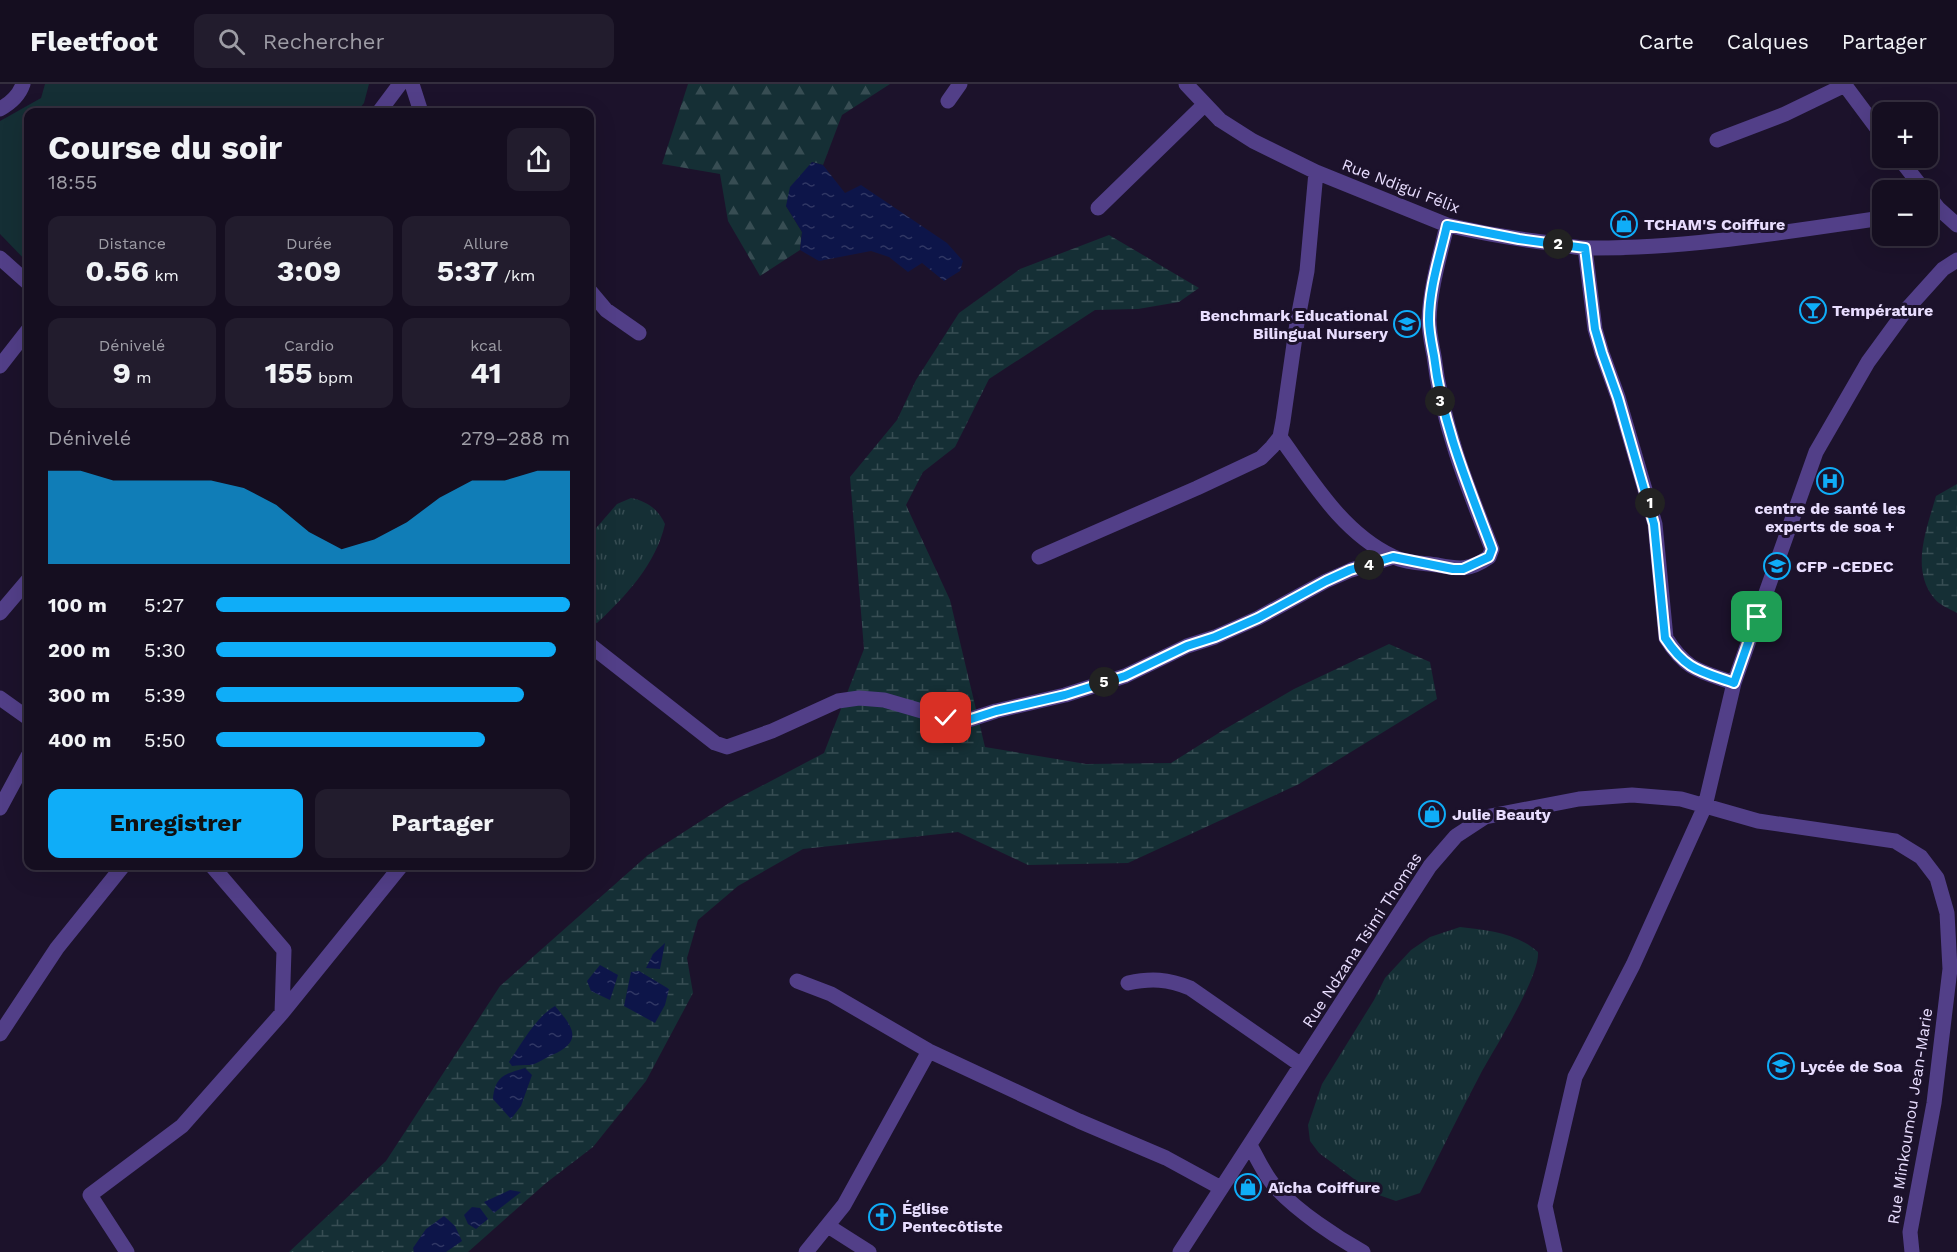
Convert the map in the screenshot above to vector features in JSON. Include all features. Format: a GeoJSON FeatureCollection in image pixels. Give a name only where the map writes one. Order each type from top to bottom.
{"type":"FeatureCollection","features":[{"type":"Feature","properties":{"kind":"street"},"geometry":{"type":"LineString","coordinates":[[0,109],[10,104],[20,92],[23,84]]}},
{"type":"Feature","properties":{"kind":"street"},"geometry":{"type":"LineString","coordinates":[[382,108],[400,84]]}},
{"type":"Feature","properties":{"kind":"street"},"geometry":{"type":"LineString","coordinates":[[412,84],[420,108]]}},
{"type":"Feature","properties":{"kind":"street"},"geometry":{"type":"LineString","coordinates":[[948,101],[960,84]]}},
{"type":"Feature","properties":{"kind":"street","name":"Rue Ndigui Félix"},"geometry":{"type":"LineString","coordinates":[[1186,84],[1220,120],[1253,141],[1316,172],[1447,225],[1519,239],[1585,248],[1720,240],[1872,219]]}},
{"type":"Feature","properties":{"kind":"street"},"geometry":{"type":"LineString","coordinates":[[1717,140],[1785,114],[1844,85],[1872,122]]}},
{"type":"Feature","properties":{"kind":"street"},"geometry":{"type":"LineString","coordinates":[[1098,208],[1204,105]]}},
{"type":"Feature","properties":{"kind":"street"},"geometry":{"type":"LineString","coordinates":[[1907,168],[1916,180]]}},
{"type":"Feature","properties":{"kind":"street"},"geometry":{"type":"LineString","coordinates":[[1039,557],[1261,458],[1280,437],[1307,271],[1316,172]]}},
{"type":"Feature","properties":{"kind":"street"},"geometry":{"type":"LineString","coordinates":[[1938,212],[1957,225]]}},
{"type":"Feature","properties":{"kind":"street"},"geometry":{"type":"LineString","coordinates":[[1280,437],[1340,518],[1353,530],[1393,557],[1453,569],[1463,569],[1489,557],[1492,549],[1460,468],[1446,424],[1429,320],[1433,285],[1447,225]]}},
{"type":"Feature","properties":{"kind":"street"},"geometry":{"type":"LineString","coordinates":[[1585,248],[1595,329],[1618,398],[1654,524],[1665,638],[1675,653],[1692,668],[1734,683]]}},
{"type":"Feature","properties":{"kind":"street"},"geometry":{"type":"LineString","coordinates":[[0,258],[24,279]]}},
{"type":"Feature","properties":{"kind":"street"},"geometry":{"type":"LineString","coordinates":[[1554,1252],[1545,1206],[1575,1077],[1633,966],[1705,806],[1734,683],[1816,452],[1868,362],[1906,310],[1943,269],[1957,260]]}},
{"type":"Feature","properties":{"kind":"street"},"geometry":{"type":"LineString","coordinates":[[594,296],[606,310],[639,333]]}},
{"type":"Feature","properties":{"kind":"street"},"geometry":{"type":"LineString","coordinates":[[0,366],[24,335]]}},
{"type":"Feature","properties":{"kind":"street"},"geometry":{"type":"LineString","coordinates":[[594,648],[715,742],[727,747],[838,701],[859,698],[884,700],[946,718],[968,720],[1065,695],[1125,676],[1187,646],[1215,637],[1258,618],[1350,570],[1393,557]]}},
{"type":"Feature","properties":{"kind":"street"},"geometry":{"type":"LineString","coordinates":[[0,613],[24,585]]}},
{"type":"Feature","properties":{"kind":"street"},"geometry":{"type":"LineString","coordinates":[[0,698],[24,715]]}},
{"type":"Feature","properties":{"kind":"street"},"geometry":{"type":"LineString","coordinates":[[0,808],[24,763]]}},
{"type":"Feature","properties":{"kind":"street","name":"Rue Ndzana Tsimi Thomas"},"geometry":{"type":"LineString","coordinates":[[1180,1252],[1430,866],[1456,836],[1485,817],[1579,799],[1632,795],[1681,799],[1705,806]]}},
{"type":"Feature","properties":{"kind":"street","name":"Rue Minkoumou Jean-Marie"},"geometry":{"type":"LineString","coordinates":[[1705,806],[1758,821],[1895,841],[1921,856],[1937,878],[1947,913],[1954,969],[1934,1103],[1910,1232],[1912,1252]]}},
{"type":"Feature","properties":{"kind":"street"},"geometry":{"type":"LineString","coordinates":[[0,1034],[57,948],[120,870]]}},
{"type":"Feature","properties":{"kind":"street"},"geometry":{"type":"LineString","coordinates":[[215,870],[284,950],[282,1013]]}},
{"type":"Feature","properties":{"kind":"street"},"geometry":{"type":"LineString","coordinates":[[126,1252],[90,1195],[182,1126],[282,1013],[398,870]]}},
{"type":"Feature","properties":{"kind":"street"},"geometry":{"type":"LineString","coordinates":[[1128,983],[1158,979],[1174,981],[1190,988],[1301,1065]]}},
{"type":"Feature","properties":{"kind":"street"},"geometry":{"type":"LineString","coordinates":[[797,981],[831,994],[929,1051],[1079,1121],[1166,1158],[1221,1188]]}},
{"type":"Feature","properties":{"kind":"street"},"geometry":{"type":"LineString","coordinates":[[806,1252],[844,1205],[929,1051]]}},
{"type":"Feature","properties":{"kind":"street"},"geometry":{"type":"LineString","coordinates":[[1250,1145],[1263,1170],[1276,1188],[1298,1208],[1363,1252]]}},
{"type":"Feature","properties":{"kind":"street"},"geometry":{"type":"LineString","coordinates":[[828,1226],[869,1252]]}},
{"type":"Feature","properties":{"kind":"green space"},"geometry":{"type":"Polygon","coordinates":[[[45,84],[369,84],[364,103],[360,108],[24,108],[24,259],[0,234],[0,121],[41,98],[45,84]]]}},
{"type":"Feature","properties":{"kind":"green space"},"geometry":{"type":"Polygon","coordinates":[[[688,84],[890,84],[842,115],[823,165],[812,162],[786,206],[802,232],[800,250],[760,276],[728,221],[720,174],[662,164],[688,84]]]}},
{"type":"Feature","properties":{"kind":"green space"},"geometry":{"type":"Polygon","coordinates":[[[1109,235],[1199,288],[1179,302],[1138,309],[1095,310],[989,379],[955,447],[923,472],[906,505],[950,600],[985,747],[1086,764],[1171,763],[1294,689],[1389,644],[1430,662],[1437,699],[1299,784],[1128,863],[1028,865],[958,832],[803,849],[738,886],[698,920],[687,958],[693,993],[646,1081],[593,1147],[546,1183],[468,1252],[289,1252],[386,1161],[500,986],[648,855],[729,803],[824,753],[864,649],[850,477],[897,420],[916,380],[959,313],[1020,269],[1109,235]]]}},
{"type":"Feature","properties":{"kind":"green space"},"geometry":{"type":"Polygon","coordinates":[[[1957,484],[1957,613],[1934,598],[1927,587],[1922,561],[1925,535],[1936,496],[1957,484]]]}},
{"type":"Feature","properties":{"kind":"green space"},"geometry":{"type":"Polygon","coordinates":[[[631,498],[637,499],[656,510],[665,524],[655,553],[647,566],[619,602],[597,623],[594,622],[594,530],[617,504],[631,498]]]}},
{"type":"Feature","properties":{"kind":"green space"},"geometry":{"type":"Polygon","coordinates":[[[1460,927],[1491,931],[1521,940],[1538,952],[1537,963],[1515,1013],[1472,1090],[1420,1193],[1396,1201],[1373,1193],[1319,1153],[1310,1141],[1308,1125],[1322,1084],[1385,978],[1411,950],[1430,937],[1460,927]]]}},
{"type":"Feature","properties":{"kind":"water"},"geometry":{"type":"Polygon","coordinates":[[[812,162],[823,165],[845,193],[861,185],[947,243],[963,261],[960,271],[944,281],[922,263],[908,272],[889,257],[871,251],[819,261],[800,250],[802,232],[786,206],[790,187],[812,162]]]}},
{"type":"Feature","properties":{"kind":"water"},"geometry":{"type":"Polygon","coordinates":[[[665,943],[660,969],[646,968],[653,954],[665,943]]]}},
{"type":"Feature","properties":{"kind":"water"},"geometry":{"type":"Polygon","coordinates":[[[600,965],[618,975],[610,1000],[591,991],[587,981],[600,965]]]}},
{"type":"Feature","properties":{"kind":"water"},"geometry":{"type":"Polygon","coordinates":[[[639,971],[669,989],[665,1005],[655,1023],[624,1006],[631,972],[639,971]]]}},
{"type":"Feature","properties":{"kind":"water"},"geometry":{"type":"Polygon","coordinates":[[[555,1006],[567,1021],[572,1039],[562,1050],[535,1063],[512,1066],[509,1062],[529,1031],[555,1006]]]}},
{"type":"Feature","properties":{"kind":"water"},"geometry":{"type":"Polygon","coordinates":[[[525,1068],[532,1075],[521,1106],[511,1119],[493,1099],[494,1091],[502,1077],[525,1068]]]}},
{"type":"Feature","properties":{"kind":"water"},"geometry":{"type":"Polygon","coordinates":[[[510,1190],[521,1192],[494,1213],[484,1202],[510,1190]]]}},
{"type":"Feature","properties":{"kind":"water"},"geometry":{"type":"Polygon","coordinates":[[[472,1207],[480,1208],[488,1219],[476,1229],[468,1224],[464,1215],[472,1207]]]}},
{"type":"Feature","properties":{"kind":"water"},"geometry":{"type":"Polygon","coordinates":[[[444,1216],[455,1226],[462,1241],[446,1252],[414,1252],[413,1248],[426,1229],[444,1216]]]}},
{"type":"Feature","properties":{"kind":"place","name":"TCHAM'S Coiffure"},"geometry":{"type":"Point","coordinates":[1624,224]}},
{"type":"Feature","properties":{"kind":"place","name":"Température"},"geometry":{"type":"Point","coordinates":[1813,310]}},
{"type":"Feature","properties":{"kind":"place","name":"Benchmark Educational Bilingual Nursery"},"geometry":{"type":"Point","coordinates":[1407,324]}},
{"type":"Feature","properties":{"kind":"place","name":"centre de santé les experts de soa +"},"geometry":{"type":"Point","coordinates":[1830,481]}},
{"type":"Feature","properties":{"kind":"place","name":"CFP -CEDEC"},"geometry":{"type":"Point","coordinates":[1777,566]}},
{"type":"Feature","properties":{"kind":"place","name":"Julie Beauty"},"geometry":{"type":"Point","coordinates":[1432,814]}},
{"type":"Feature","properties":{"kind":"place","name":"Lycée de Soa"},"geometry":{"type":"Point","coordinates":[1781,1066]}},
{"type":"Feature","properties":{"kind":"place","name":"Aïcha Coiffure"},"geometry":{"type":"Point","coordinates":[1248,1187]}},
{"type":"Feature","properties":{"kind":"place","name":"Église Pentecôtiste"},"geometry":{"type":"Point","coordinates":[882,1217]}},
{"type":"Feature","properties":{"kind":"route"},"geometry":{"type":"LineString","coordinates":[[946,718],[968,720],[1065,695],[1125,676],[1187,646],[1215,637],[1258,618],[1291,598],[1350,570],[1393,557],[1417,563],[1463,569],[1489,557],[1492,549],[1460,468],[1446,424],[1440,400],[1429,320],[1433,285],[1447,225],[1519,239],[1585,248],[1595,329],[1618,398],[1654,524],[1665,638],[1675,653],[1692,668],[1734,683],[1757,617]]}}]}
